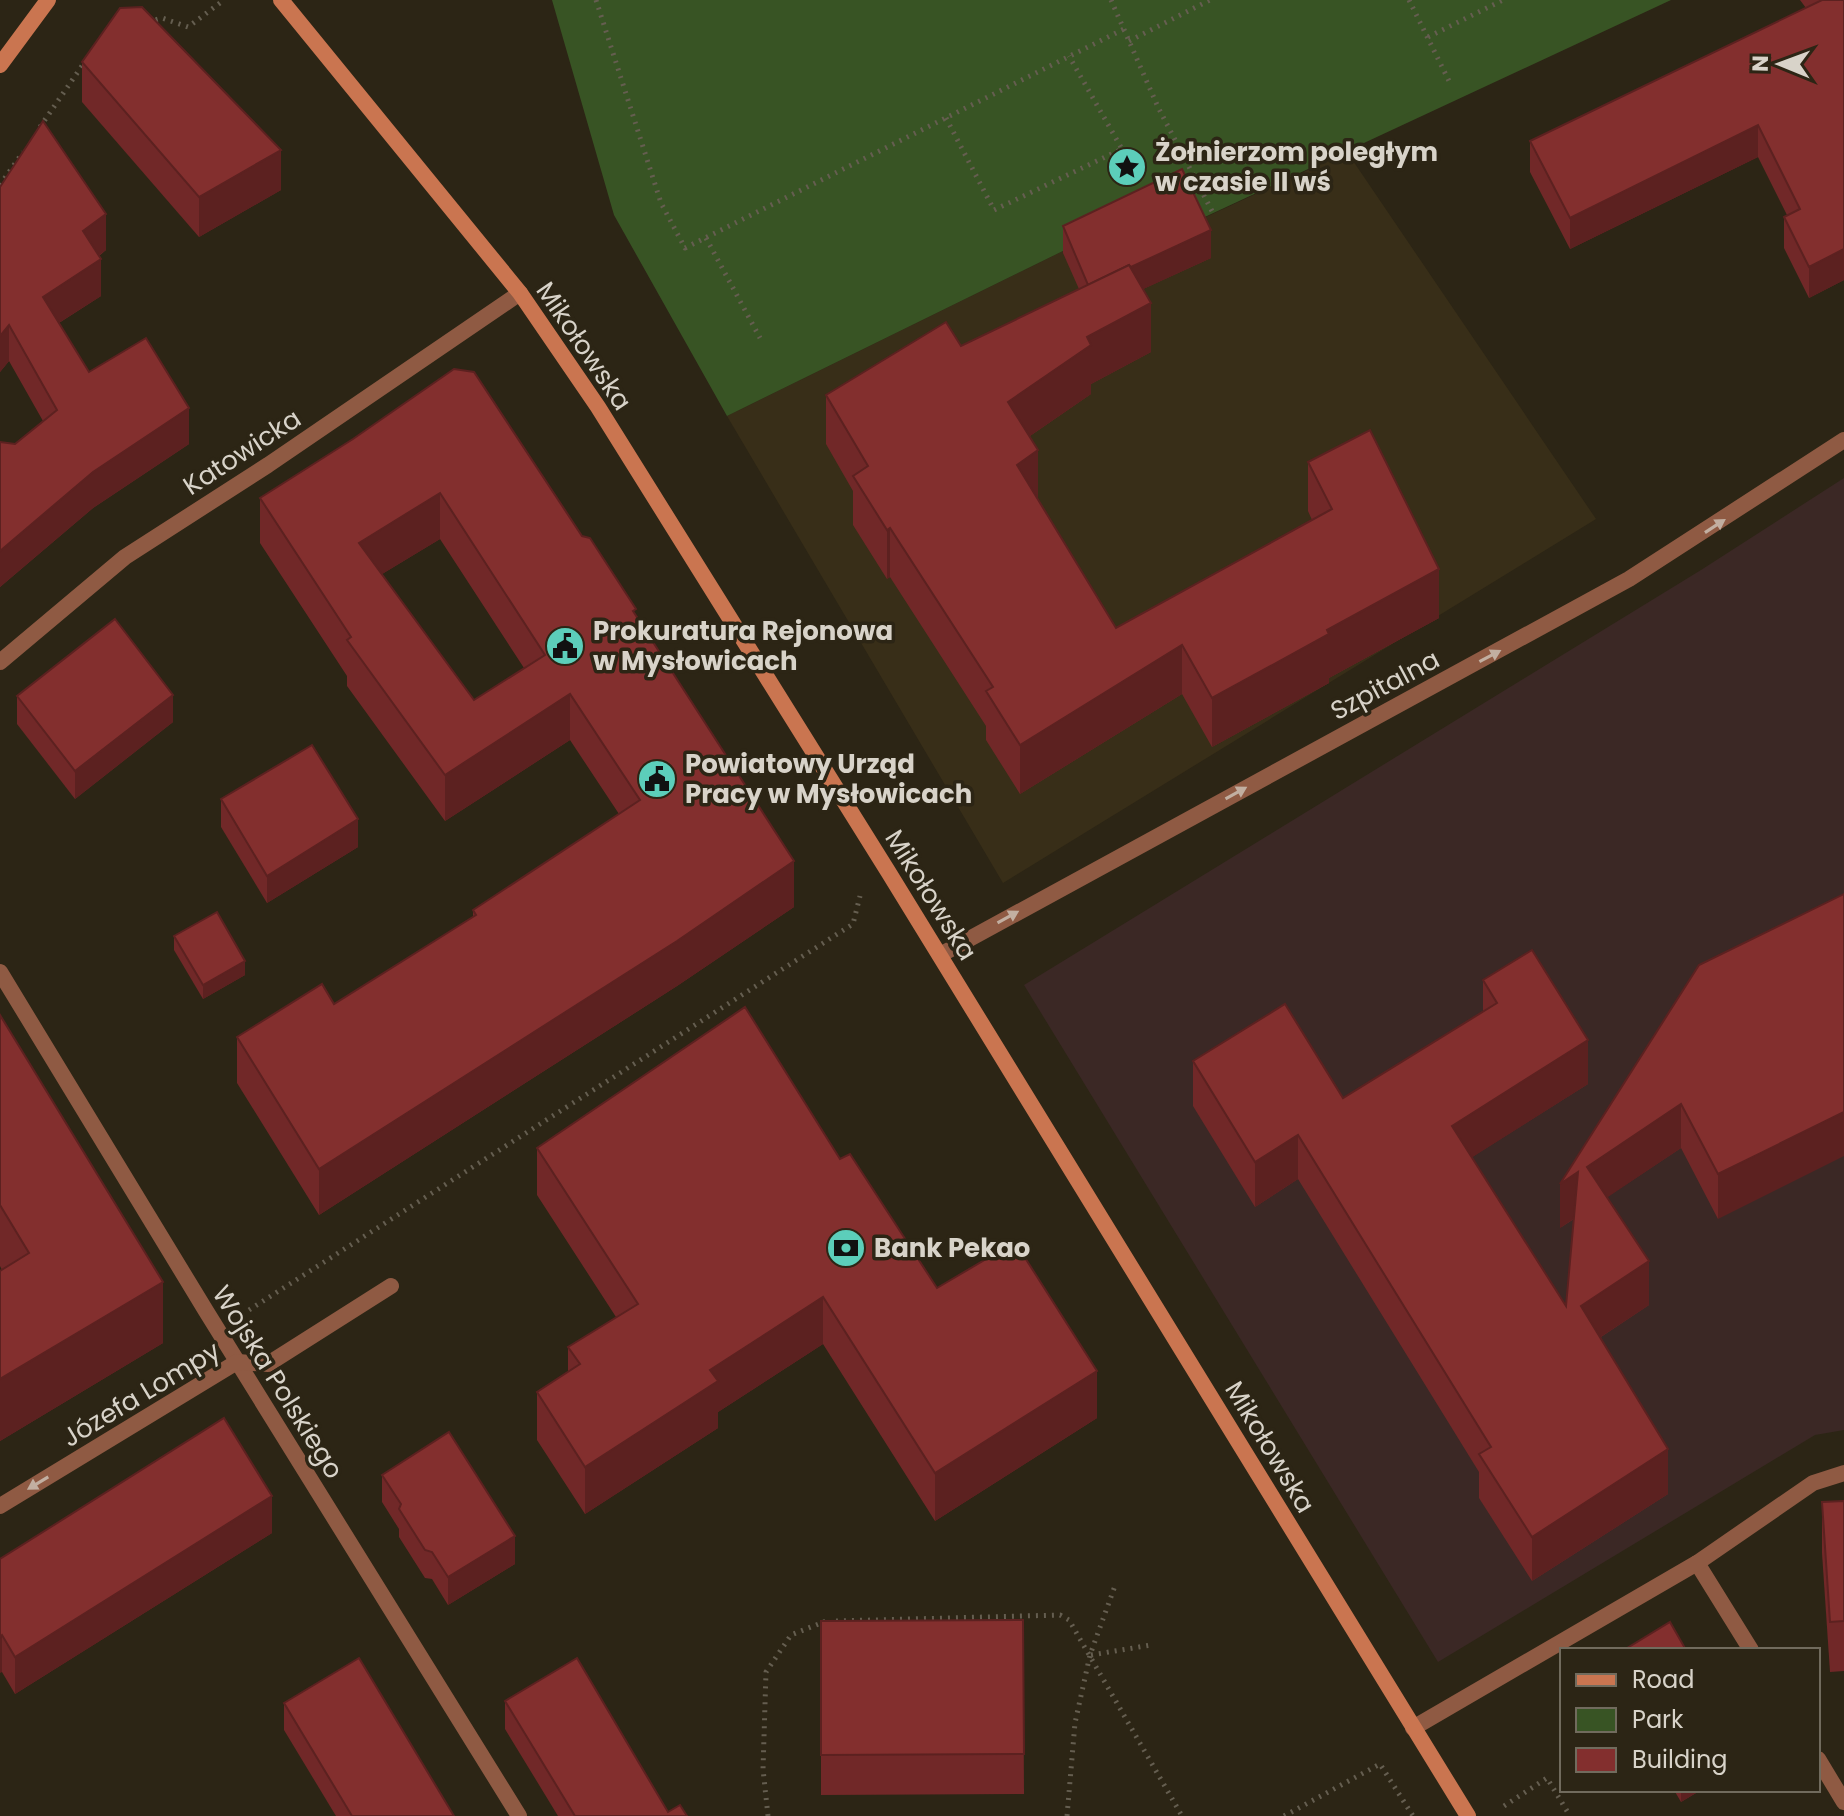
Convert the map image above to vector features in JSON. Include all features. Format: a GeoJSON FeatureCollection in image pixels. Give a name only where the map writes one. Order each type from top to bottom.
{"type":"FeatureCollection","features":[{"type":"Feature","properties":{"kind":"street"},"geometry":{"type":"LineString","coordinates":[[0,65],[48,0]]}},
{"type":"Feature","properties":{"kind":"street","name":"Mikołowska"},"geometry":{"type":"LineString","coordinates":[[281,0],[520,293],[598,407],[940,955],[1468,1816]]}},
{"type":"Feature","properties":{"kind":"street","name":"Katowicka"},"geometry":{"type":"LineString","coordinates":[[0,662],[125,557],[268,465],[520,293]]}},
{"type":"Feature","properties":{"kind":"street","name":"Szpitalna"},"geometry":{"type":"LineString","coordinates":[[940,955],[1605,593],[1707,531],[1844,440]]}},
{"type":"Feature","properties":{"kind":"street","name":"Wojska Polskiego"},"geometry":{"type":"LineString","coordinates":[[0,972],[237,1362],[519,1816]]}},
{"type":"Feature","properties":{"kind":"street","name":"Józefa Lompy"},"geometry":{"type":"LineString","coordinates":[[0,1506],[237,1362],[268,1364],[391,1286]]}},
{"type":"Feature","properties":{"kind":"street"},"geometry":{"type":"LineString","coordinates":[[1413,1728],[1697,1563],[1813,1483],[1844,1473]]}},
{"type":"Feature","properties":{"kind":"street"},"geometry":{"type":"LineString","coordinates":[[1697,1563],[1750,1648]]}},
{"type":"Feature","properties":{"kind":"street"},"geometry":{"type":"LineString","coordinates":[[1820,1762],[1844,1802]]}},
{"type":"Feature","properties":{"kind":"path"},"geometry":{"type":"LineString","coordinates":[[136,25],[162,18],[188,27],[224,0]]}},
{"type":"Feature","properties":{"kind":"path"},"geometry":{"type":"LineString","coordinates":[[596,0],[661,203],[685,248],[1124,29]]}},
{"type":"Feature","properties":{"kind":"path"},"geometry":{"type":"LineString","coordinates":[[1111,0],[1158,107],[1214,215]]}},
{"type":"Feature","properties":{"kind":"path"},"geometry":{"type":"LineString","coordinates":[[1129,41],[1210,0]]}},
{"type":"Feature","properties":{"kind":"path"},"geometry":{"type":"LineString","coordinates":[[1409,0],[1449,81]]}},
{"type":"Feature","properties":{"kind":"path"},"geometry":{"type":"LineString","coordinates":[[1428,37],[1503,0]]}},
{"type":"Feature","properties":{"kind":"path"},"geometry":{"type":"LineString","coordinates":[[946,118],[994,210],[1122,149],[1069,56]]}},
{"type":"Feature","properties":{"kind":"path"},"geometry":{"type":"LineString","coordinates":[[34,135],[86,61]]}},
{"type":"Feature","properties":{"kind":"path"},"geometry":{"type":"LineString","coordinates":[[0,185],[26,148]]}},
{"type":"Feature","properties":{"kind":"path"},"geometry":{"type":"LineString","coordinates":[[706,238],[760,338]]}},
{"type":"Feature","properties":{"kind":"path"},"geometry":{"type":"LineString","coordinates":[[206,1311],[235,1296],[248,1310],[853,924],[861,891],[889,873]]}},
{"type":"Feature","properties":{"kind":"path"},"geometry":{"type":"LineString","coordinates":[[1067,1816],[1075,1723],[1090,1655],[1116,1583]]}},
{"type":"Feature","properties":{"kind":"path"},"geometry":{"type":"LineString","coordinates":[[768,1816],[763,1769],[766,1672],[791,1635],[823,1621],[1060,1615],[1069,1620],[1182,1816]]}},
{"type":"Feature","properties":{"kind":"path"},"geometry":{"type":"LineString","coordinates":[[894,1619],[894,1633]]}},
{"type":"Feature","properties":{"kind":"path"},"geometry":{"type":"LineString","coordinates":[[1090,1655],[1151,1645]]}},
{"type":"Feature","properties":{"kind":"path"},"geometry":{"type":"LineString","coordinates":[[1284,1816],[1380,1764],[1413,1816]]}},
{"type":"Feature","properties":{"kind":"path"},"geometry":{"type":"LineString","coordinates":[[1501,1808],[1547,1778],[1570,1816]]}},
{"type":"Feature","properties":{"kind":"shaded area"},"geometry":{"type":"Polygon","coordinates":[[[1347,152],[1596,519],[1003,883],[727,416],[1181,193],[1195,222],[1347,152]]]}},
{"type":"Feature","properties":{"kind":"shaded area"},"geometry":{"type":"Polygon","coordinates":[[[1844,478],[1844,1430],[1815,1435],[1438,1662],[1024,985],[1701,570],[1844,478]]]}},
{"type":"Feature","properties":{"kind":"green space"},"geometry":{"type":"Polygon","coordinates":[[[552,0],[1671,0],[1194,222],[1181,193],[727,416],[614,215],[552,0]]]}},
{"type":"Feature","properties":{"kind":"building"},"geometry":{"type":"Polygon","coordinates":[[[1822,0],[1844,0],[1844,249],[1809,267],[1784,217],[1800,209],[1758,125],[1570,218],[1530,141],[1822,0]]]}},
{"type":"Feature","properties":{"kind":"building"},"geometry":{"type":"Polygon","coordinates":[[[142,7],[281,150],[199,197],[82,62],[120,8],[142,7]]]}},
{"type":"Feature","properties":{"kind":"building"},"geometry":{"type":"Polygon","coordinates":[[[43,121],[106,214],[83,231],[101,259],[43,297],[89,372],[146,338],[189,408],[93,472],[0,551],[0,442],[15,444],[57,410],[9,325],[0,336],[0,187],[43,121]]]}},
{"type":"Feature","properties":{"kind":"building"},"geometry":{"type":"Polygon","coordinates":[[[1182,169],[1211,230],[1088,285],[1063,226],[1182,169]]]}},
{"type":"Feature","properties":{"kind":"building"},"geometry":{"type":"Polygon","coordinates":[[[1129,265],[1151,303],[1087,337],[1091,345],[1008,402],[1038,450],[1017,465],[1116,628],[1332,509],[1308,462],[1370,430],[1439,569],[1212,698],[1182,645],[1020,745],[986,691],[993,687],[853,476],[868,466],[826,395],[946,322],[961,346],[1129,265]]]}},
{"type":"Feature","properties":{"kind":"building"},"geometry":{"type":"Polygon","coordinates":[[[454,369],[474,372],[582,536],[590,538],[636,609],[633,611],[794,861],[677,941],[319,1169],[237,1037],[322,984],[334,1004],[476,915],[473,910],[640,800],[570,694],[445,775],[347,640],[351,637],[260,498],[454,369]],[[440,493],[359,543],[474,700],[545,655],[440,493]]]}},
{"type":"Feature","properties":{"kind":"building"},"geometry":{"type":"Polygon","coordinates":[[[115,619],[173,695],[75,771],[17,696],[115,619]]]}},
{"type":"Feature","properties":{"kind":"building"},"geometry":{"type":"Polygon","coordinates":[[[312,745],[358,819],[267,876],[221,799],[312,745]]]}},
{"type":"Feature","properties":{"kind":"building"},"geometry":{"type":"Polygon","coordinates":[[[1844,894],[1844,1112],[1718,1174],[1681,1104],[1587,1167],[1649,1261],[1581,1306],[1668,1449],[1532,1537],[1479,1454],[1491,1447],[1298,1135],[1255,1162],[1193,1061],[1285,1004],[1343,1098],[1497,1003],[1483,980],[1532,950],[1588,1040],[1452,1126],[1566,1306],[1578,1172],[1560,1184],[1699,965],[1844,894]]]}},
{"type":"Feature","properties":{"kind":"building"},"geometry":{"type":"Polygon","coordinates":[[[217,912],[245,961],[203,985],[174,936],[217,912]]]}},
{"type":"Feature","properties":{"kind":"building"},"geometry":{"type":"Polygon","coordinates":[[[745,1007],[840,1159],[850,1154],[937,1288],[1015,1242],[1097,1371],[935,1473],[823,1297],[710,1370],[718,1381],[585,1467],[537,1392],[580,1364],[568,1347],[638,1304],[537,1148],[745,1007]]]}},
{"type":"Feature","properties":{"kind":"building"},"geometry":{"type":"Polygon","coordinates":[[[0,1015],[163,1282],[0,1379],[0,1271],[29,1253],[0,1205],[0,1015]]]}},
{"type":"Feature","properties":{"kind":"building"},"geometry":{"type":"Polygon","coordinates":[[[224,1418],[272,1496],[15,1657],[2,1635],[0,1637],[0,1559],[224,1418]]]}},
{"type":"Feature","properties":{"kind":"building"},"geometry":{"type":"Polygon","coordinates":[[[449,1432],[515,1536],[448,1577],[432,1552],[425,1550],[382,1475],[449,1432]]]}},
{"type":"Feature","properties":{"kind":"building"},"geometry":{"type":"Polygon","coordinates":[[[1844,1501],[1844,1621],[1830,1622],[1822,1502],[1844,1501]]]}},
{"type":"Feature","properties":{"kind":"building"},"geometry":{"type":"Polygon","coordinates":[[[1023,1620],[1024,1754],[821,1755],[821,1621],[1023,1620]]]}},
{"type":"Feature","properties":{"kind":"building"},"geometry":{"type":"Polygon","coordinates":[[[1670,1622],[1685,1648],[1627,1648],[1670,1622]]]}},
{"type":"Feature","properties":{"kind":"building"},"geometry":{"type":"Polygon","coordinates":[[[359,1658],[454,1816],[352,1816],[284,1703],[359,1658]]]}},
{"type":"Feature","properties":{"kind":"building"},"geometry":{"type":"Polygon","coordinates":[[[577,1658],[668,1812],[680,1805],[687,1816],[575,1816],[505,1701],[577,1658]]]}},
{"type":"Feature","properties":{"kind":"place","name":"Żołnierzom poległym w czasie II wś"},"geometry":{"type":"Point","coordinates":[1127,167]}},
{"type":"Feature","properties":{"kind":"place","name":"Prokuratura Rejonowa w Mysłowicach"},"geometry":{"type":"Point","coordinates":[565,646]}},
{"type":"Feature","properties":{"kind":"place","name":"Powiatowy Urząd Pracy w Mysłowicach"},"geometry":{"type":"Point","coordinates":[657,779]}},
{"type":"Feature","properties":{"kind":"place","name":"Bank Pekao"},"geometry":{"type":"Point","coordinates":[846,1248]}}]}
